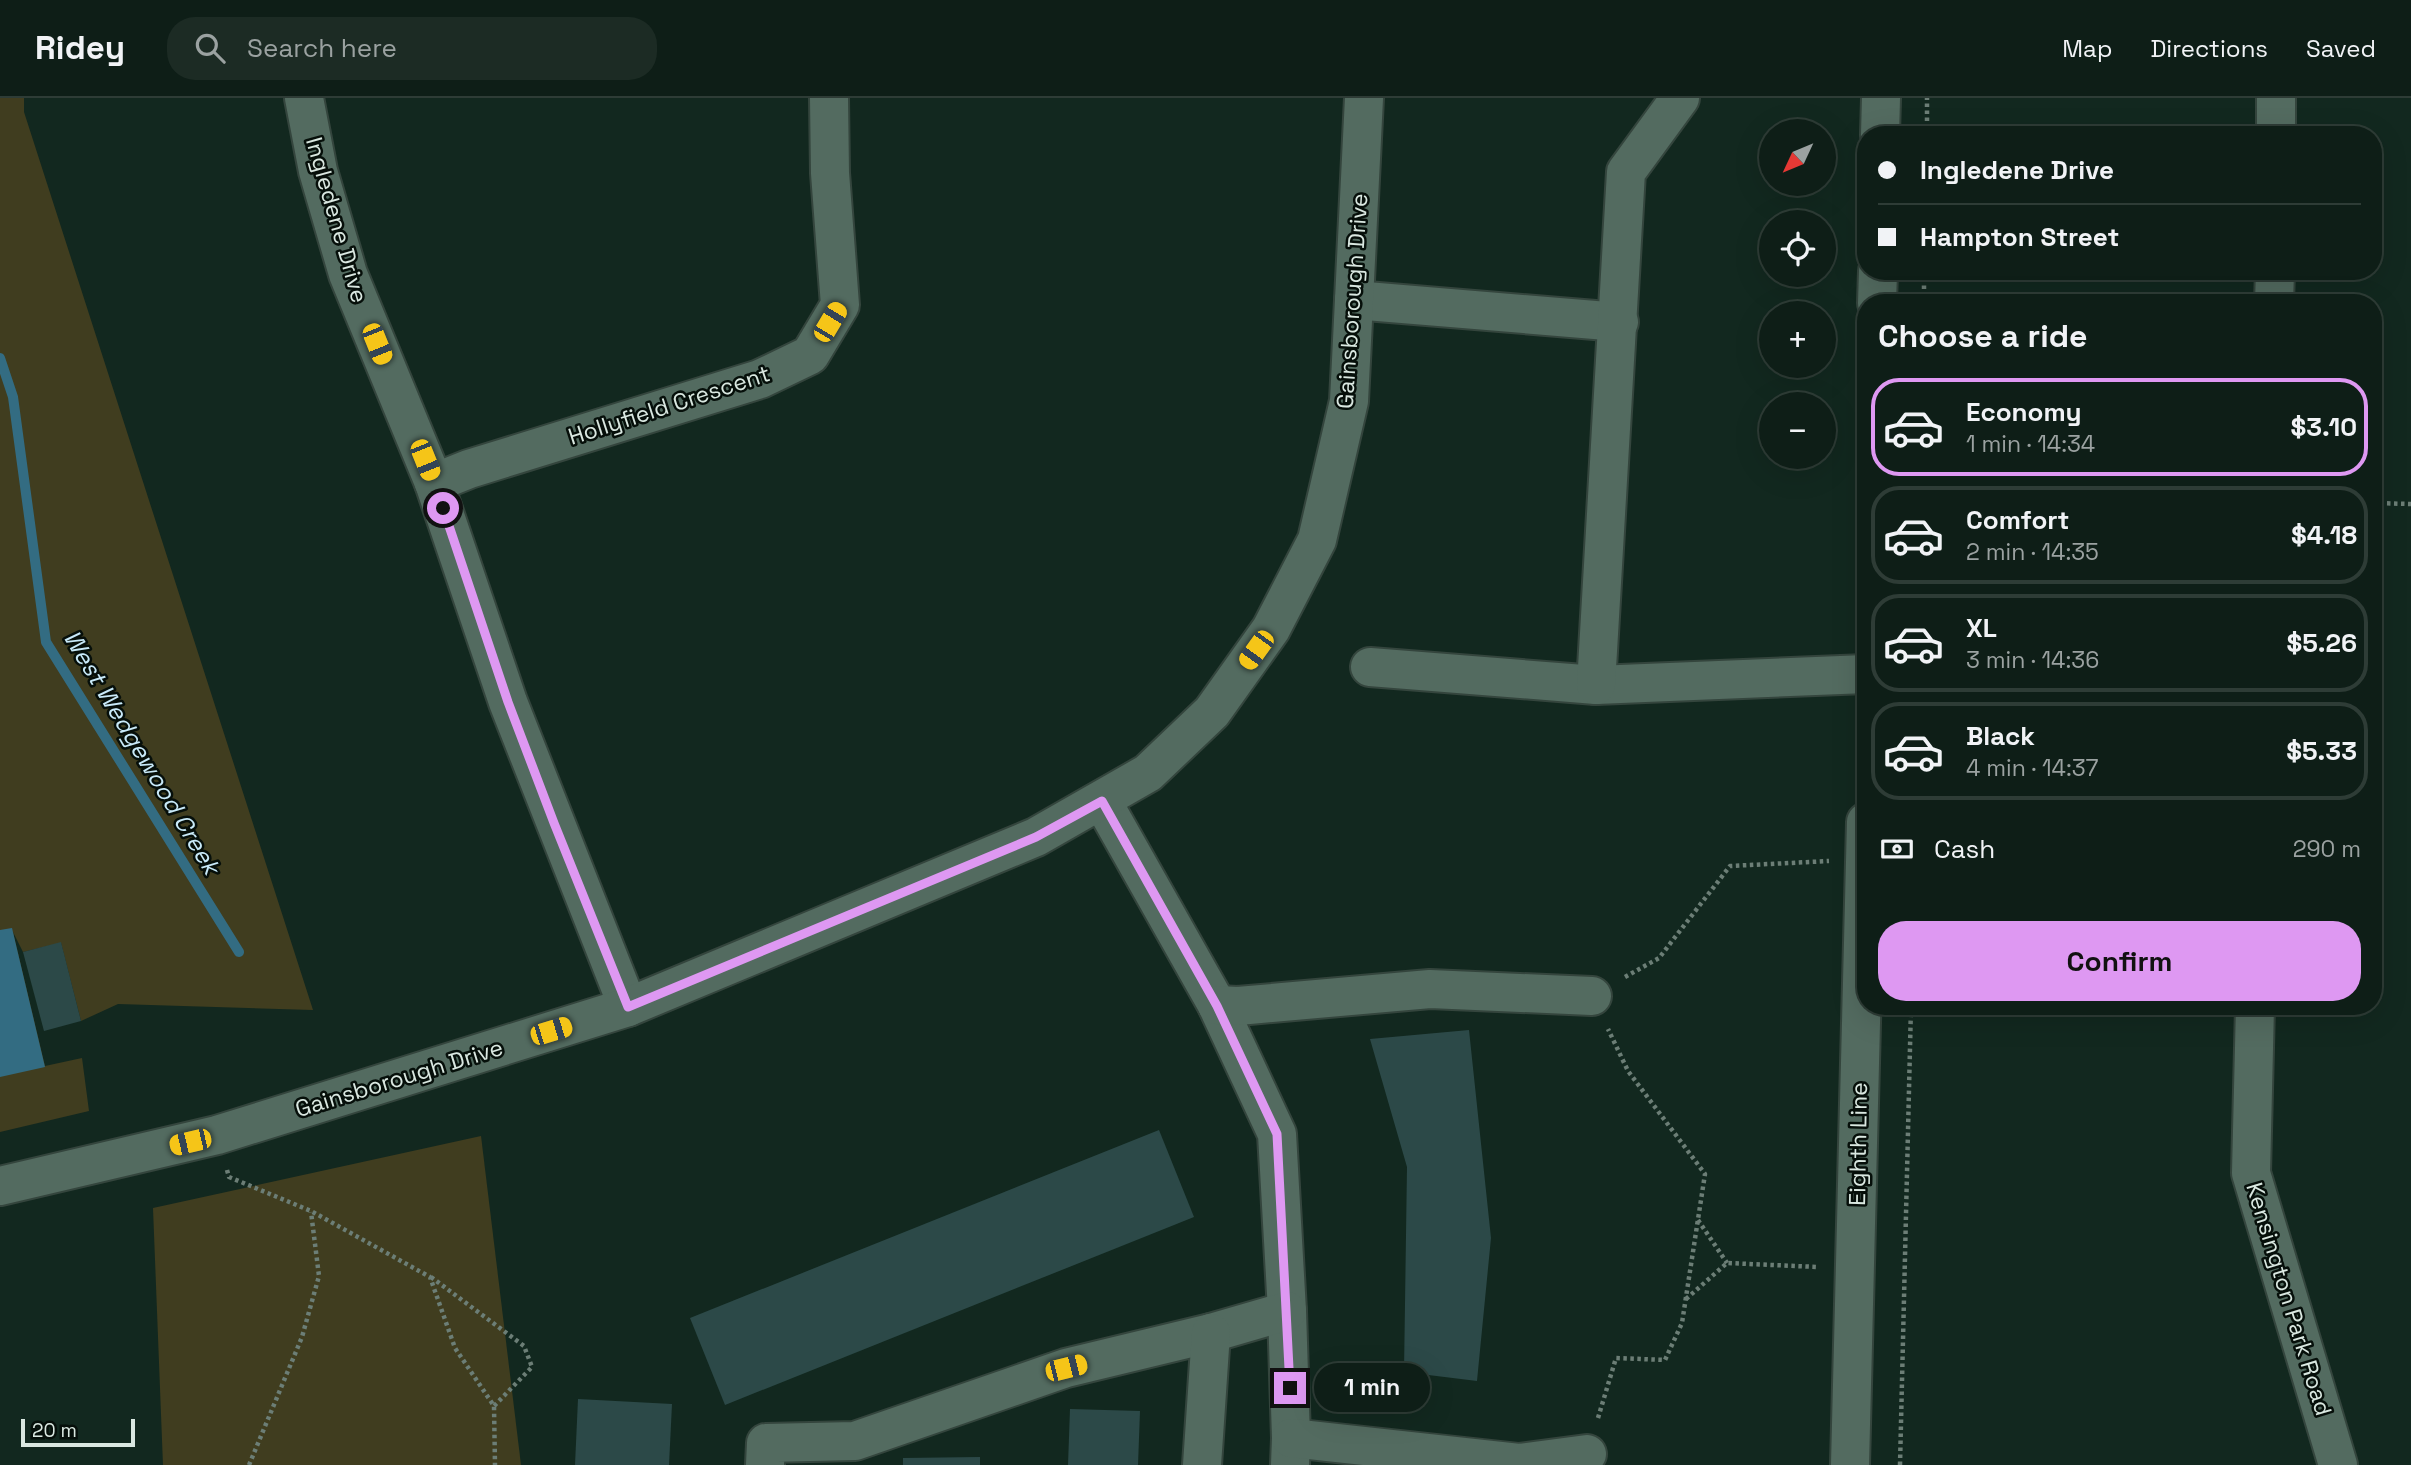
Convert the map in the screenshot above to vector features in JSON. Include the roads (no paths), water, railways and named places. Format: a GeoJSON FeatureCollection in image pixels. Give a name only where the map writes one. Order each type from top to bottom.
{"type":"FeatureCollection","features":[{"type":"Feature","properties":{"kind":"street","name":"Ingledene Drive"},"geometry":{"type":"LineString","coordinates":[[304,98],[318,171],[348,274],[435,483],[508,702],[628,1007]]}},
{"type":"Feature","properties":{"kind":"street","name":"Hollyfield Crescent"},"geometry":{"type":"LineString","coordinates":[[435,483],[469,469],[760,379],[810,355],[840,305],[830,173],[829,98]]}},
{"type":"Feature","properties":{"kind":"street","name":"Gainsborough Drive"},"geometry":{"type":"LineString","coordinates":[[0,1186],[217,1135],[628,1007],[1036,837],[1148,773],[1212,712],[1271,629],[1317,540],[1349,401],[1364,98]]}},
{"type":"Feature","properties":{"kind":"street"},"geometry":{"type":"LineString","coordinates":[[1596,685],[1626,172],[1680,98]]}},
{"type":"Feature","properties":{"kind":"street"},"geometry":{"type":"LineString","coordinates":[[1880,126],[1881,98]]}},
{"type":"Feature","properties":{"kind":"street"},"geometry":{"type":"LineString","coordinates":[[2276,98],[2276,126]]}},
{"type":"Feature","properties":{"kind":"street"},"geometry":{"type":"LineString","coordinates":[[1354,300],[1619,322]]}},
{"type":"Feature","properties":{"kind":"street"},"geometry":{"type":"LineString","coordinates":[[1370,667],[1596,685],[1857,674]]}},
{"type":"Feature","properties":{"kind":"street"},"geometry":{"type":"LineString","coordinates":[[1102,801],[1217,1006],[1277,1134],[1287,1311],[1290,1452],[1519,1463],[1587,1454]]}},
{"type":"Feature","properties":{"kind":"street"},"geometry":{"type":"LineString","coordinates":[[1217,1006],[1430,989],[1592,996]]}},
{"type":"Feature","properties":{"kind":"street","name":"Eighth Line"},"geometry":{"type":"LineString","coordinates":[[1850,1465],[1861,1015]]}},
{"type":"Feature","properties":{"kind":"street","name":"Kensington Park Road"},"geometry":{"type":"LineString","coordinates":[[2255,1015],[2251,1173],[2338,1465]]}},
{"type":"Feature","properties":{"kind":"street"},"geometry":{"type":"LineString","coordinates":[[765,1465],[766,1443],[856,1453],[1066,1368],[1211,1333],[1287,1311]]}},
{"type":"Feature","properties":{"kind":"street"},"geometry":{"type":"LineString","coordinates":[[1202,1465],[1211,1333]]}},
{"type":"Feature","properties":{"kind":"water"},"geometry":{"type":"Polygon","coordinates":[[[12,928],[45,1067],[0,1077],[0,930],[12,928]]]}},
{"type":"Feature","properties":{"kind":"waterway","name":"West Wedgewood Creek"},"geometry":{"type":"LineString","coordinates":[[0,358],[13,397],[46,642],[239,952]]}}]}
